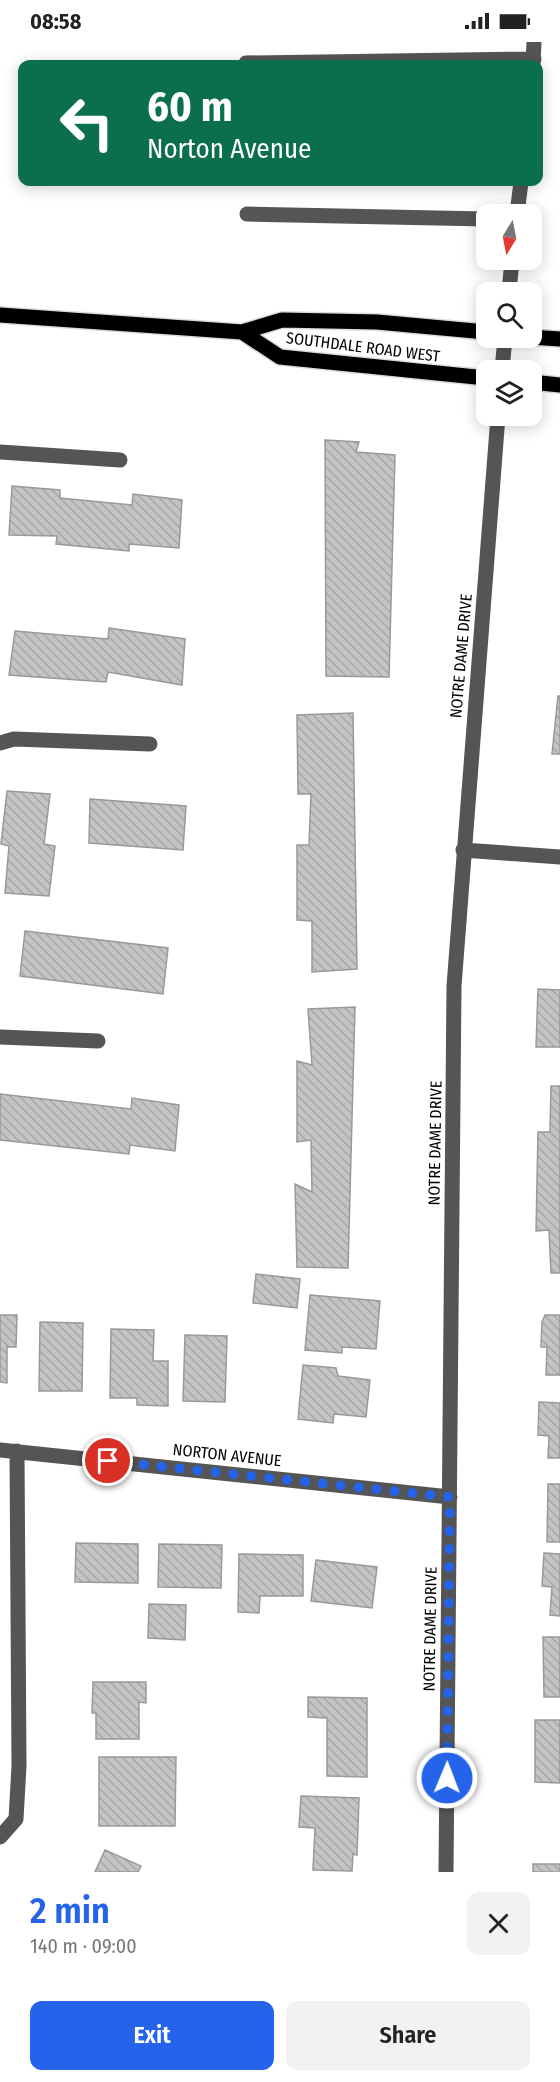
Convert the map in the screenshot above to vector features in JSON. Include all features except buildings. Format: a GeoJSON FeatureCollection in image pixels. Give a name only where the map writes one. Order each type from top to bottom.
{"type":"FeatureCollection","features":[{"type":"Feature","properties":{"kind":"main road","name":"SOUTHDALE ROAD WEST"},"geometry":{"type":"LineString","coordinates":[[0,315],[242,332],[282,320],[377,322],[476,331]]}},
{"type":"Feature","properties":{"kind":"main road","name":"SOUTHDALE ROAD WEST"},"geometry":{"type":"LineString","coordinates":[[242,332],[280,357],[476,377]]}},
{"type":"Feature","properties":{"kind":"main road"},"geometry":{"type":"LineString","coordinates":[[542,338],[560,339]]}},
{"type":"Feature","properties":{"kind":"main road"},"geometry":{"type":"LineString","coordinates":[[542,383],[560,385]]}},
{"type":"Feature","properties":{"kind":"street"},"geometry":{"type":"LineString","coordinates":[[534,42],[534,60]]}},
{"type":"Feature","properties":{"kind":"street"},"geometry":{"type":"LineString","coordinates":[[518,204],[520,186]]}},
{"type":"Feature","properties":{"kind":"street"},"geometry":{"type":"LineString","coordinates":[[247,214],[476,219]]}},
{"type":"Feature","properties":{"kind":"street","name":"NOTRE DAME DRIVE"},"geometry":{"type":"LineString","coordinates":[[446,1872],[454,986],[497,426]]}},
{"type":"Feature","properties":{"kind":"street"},"geometry":{"type":"LineString","coordinates":[[0,452],[120,460]]}},
{"type":"Feature","properties":{"kind":"street"},"geometry":{"type":"LineString","coordinates":[[0,743],[14,739],[150,744]]}},
{"type":"Feature","properties":{"kind":"street"},"geometry":{"type":"LineString","coordinates":[[463,850],[560,857]]}},
{"type":"Feature","properties":{"kind":"street"},"geometry":{"type":"LineString","coordinates":[[0,1037],[98,1041]]}},
{"type":"Feature","properties":{"kind":"street","name":"NORTON AVENUE"},"geometry":{"type":"LineString","coordinates":[[0,1450],[450,1497]]}},
{"type":"Feature","properties":{"kind":"street"},"geometry":{"type":"LineString","coordinates":[[0,1837],[16,1819],[19,1766],[17,1451]]}},
{"type":"Feature","properties":{"kind":"route"},"geometry":{"type":"LineString","coordinates":[[108,1461],[450,1497],[447,1778]]}}]}
